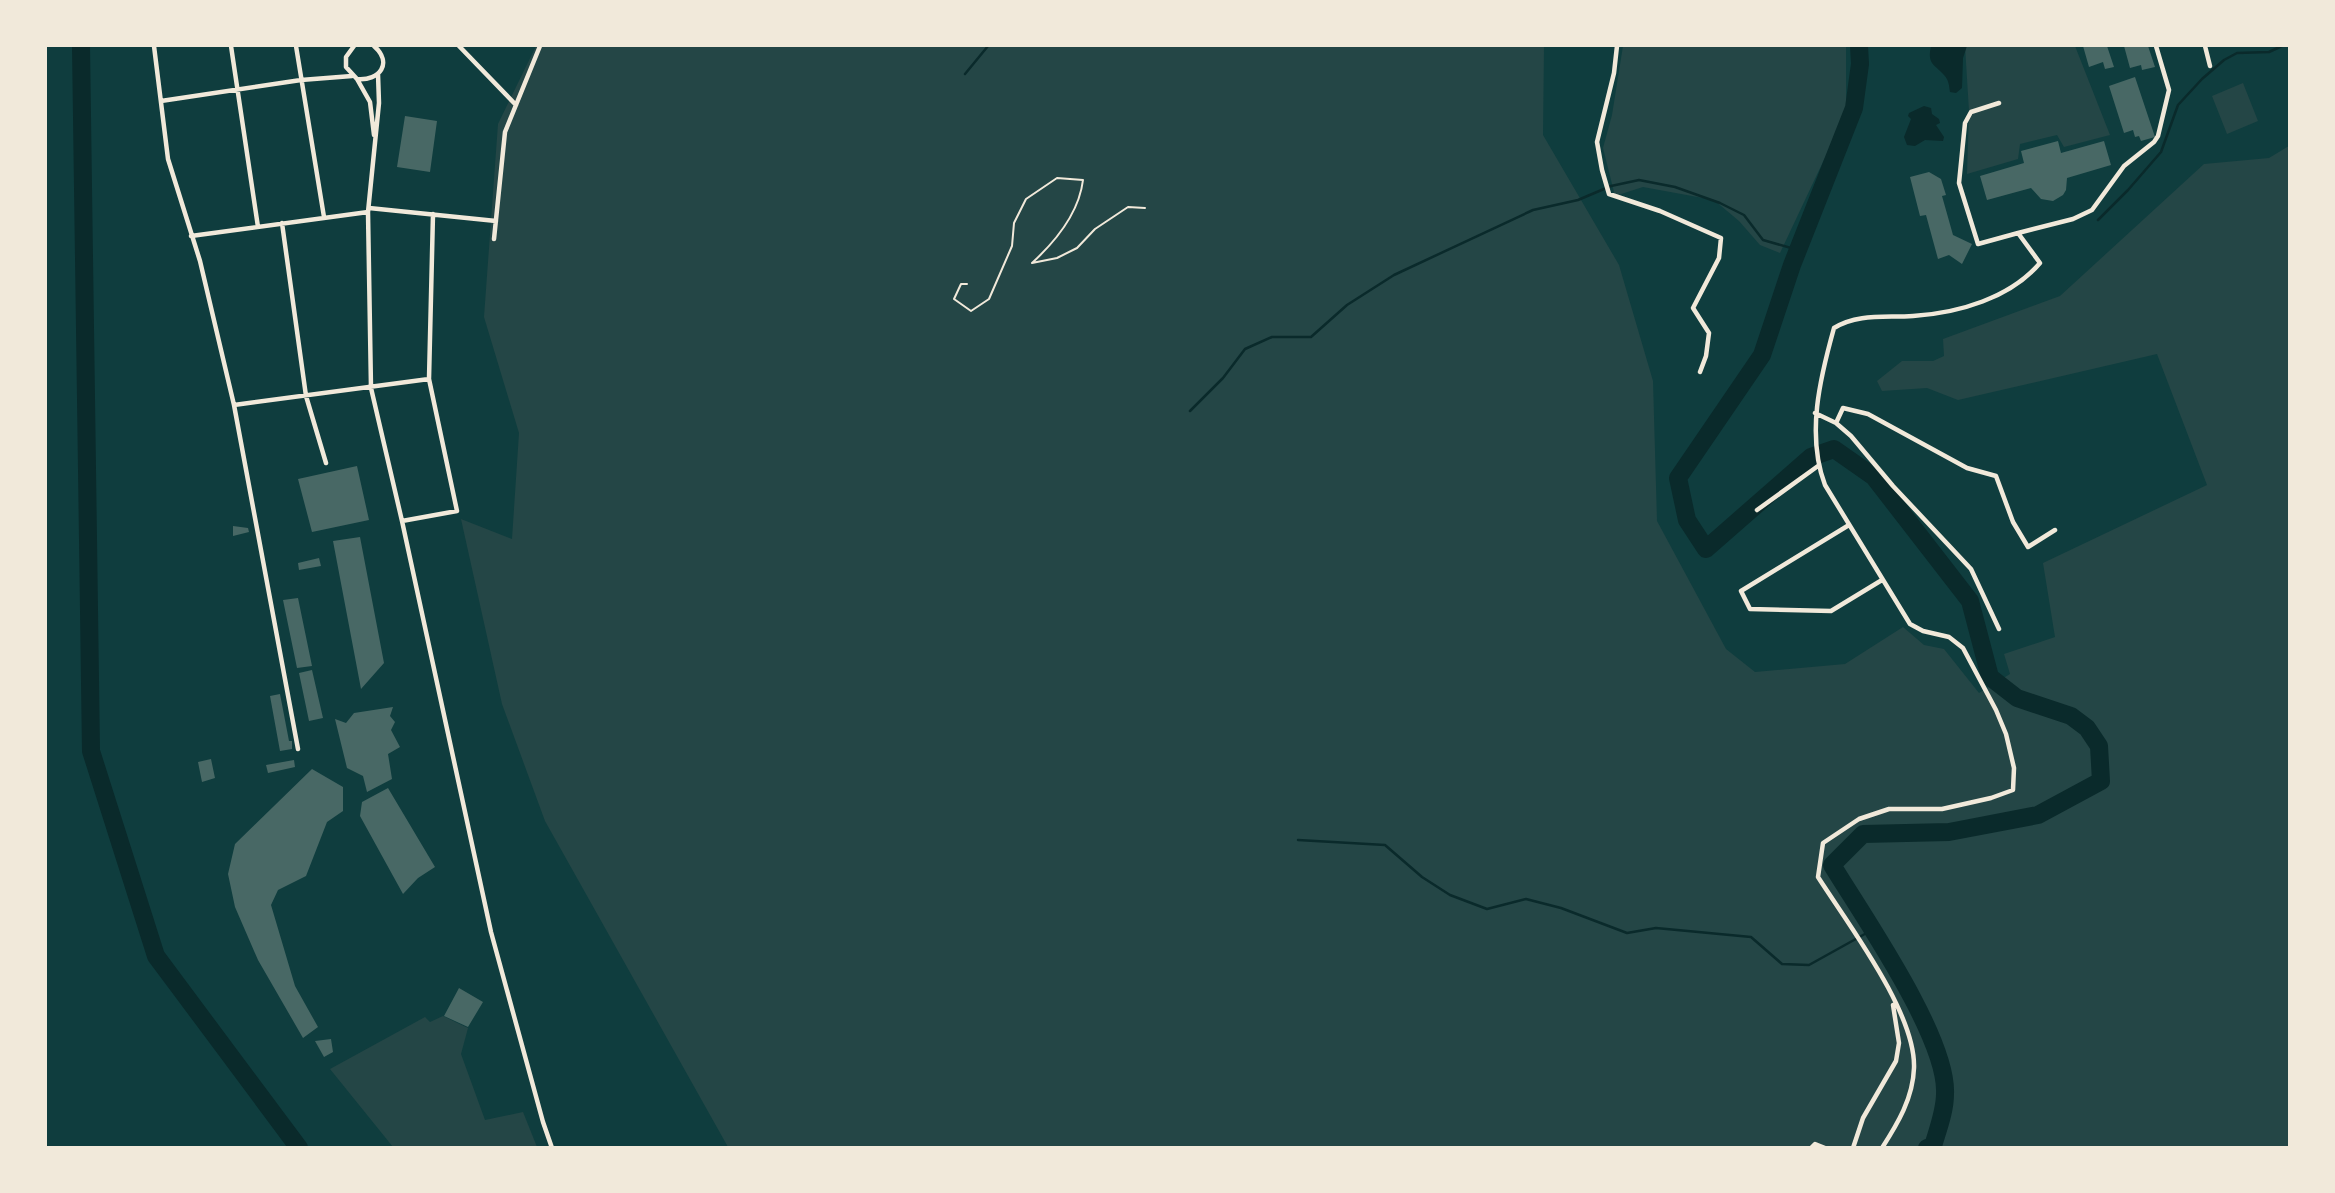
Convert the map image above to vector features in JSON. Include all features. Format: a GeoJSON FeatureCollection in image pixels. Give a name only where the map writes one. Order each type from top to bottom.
{"type":"FeatureCollection","features":[{"type":"Feature","properties":{"kind":"street"},"geometry":{"type":"LineString","coordinates":[[154,46],[168,159],[200,261],[234,405],[298,749]]}},
{"type":"Feature","properties":{"kind":"street"},"geometry":{"type":"LineString","coordinates":[[231,46],[258,227]]}},
{"type":"Feature","properties":{"kind":"street"},"geometry":{"type":"LineString","coordinates":[[296,46],[324,217]]}},
{"type":"Feature","properties":{"kind":"street"},"geometry":{"type":"LineString","coordinates":[[346,46],[346,67],[370,102],[374,143]]}},
{"type":"Feature","properties":{"kind":"street"},"geometry":{"type":"LineString","coordinates":[[347,52],[354,46]]}},
{"type":"Feature","properties":{"kind":"street"},"geometry":{"type":"LineString","coordinates":[[374,46],[383,57],[383,63],[379,74],[379,103],[368,210],[371,388],[491,932],[552,1147]]}},
{"type":"Feature","properties":{"kind":"street"},"geometry":{"type":"LineString","coordinates":[[458,46],[516,105]]}},
{"type":"Feature","properties":{"kind":"street"},"geometry":{"type":"LineString","coordinates":[[494,239],[505,132],[540,46]]}},
{"type":"Feature","properties":{"kind":"street"},"geometry":{"type":"LineString","coordinates":[[1616,46],[1614,73],[1597,142],[1609,194],[1660,211],[1721,238],[1719,258],[1693,308],[1709,333],[1706,356],[1700,372]]}},
{"type":"Feature","properties":{"kind":"street"},"geometry":{"type":"LineString","coordinates":[[1999,103],[1971,112],[1965,123],[1959,183],[1978,244],[2073,219],[2092,210],[2124,166],[2154,142],[2158,136],[2169,90],[2156,46]]}},
{"type":"Feature","properties":{"kind":"street"},"geometry":{"type":"LineString","coordinates":[[2205,46],[2210,66]]}},
{"type":"Feature","properties":{"kind":"street"},"geometry":{"type":"LineString","coordinates":[[160,101],[301,80],[368,80],[379,74]]}},
{"type":"Feature","properties":{"kind":"street"},"geometry":{"type":"LineString","coordinates":[[191,236],[368,210],[496,221]]}},
{"type":"Feature","properties":{"kind":"street"},"geometry":{"type":"LineString","coordinates":[[402,521],[457,511],[429,379],[433,214]]}},
{"type":"Feature","properties":{"kind":"street"},"geometry":{"type":"LineString","coordinates":[[282,223],[306,396],[326,463]]}},
{"type":"Feature","properties":{"kind":"street"},"geometry":{"type":"LineString","coordinates":[[1882,1147],[1904,1113],[1912,1088],[1912,1043],[1880,971],[1818,877],[1823,843],[1859,819],[1889,809],[1942,809],[2013,790],[2014,768],[2006,734],[1996,710],[1963,648],[1950,637],[1923,631],[1910,624],[1825,485],[1818,466],[1815,413],[1834,328],[1843,322],[1862,317],[1915,316],[1949,311],[1992,299],[2028,277],[2040,263],[2018,233]]}},
{"type":"Feature","properties":{"kind":"street"},"geometry":{"type":"LineString","coordinates":[[234,405],[429,379]]}},
{"type":"Feature","properties":{"kind":"street"},"geometry":{"type":"LineString","coordinates":[[1836,423],[1843,408],[1868,414],[1967,468],[1980,474],[1996,476],[2004,503],[2028,547],[2055,530]]}},
{"type":"Feature","properties":{"kind":"street"},"geometry":{"type":"LineString","coordinates":[[1815,413],[1836,423],[1851,436],[1970,569],[2000,629]]}},
{"type":"Feature","properties":{"kind":"street"},"geometry":{"type":"LineString","coordinates":[[1757,510],[1818,466]]}},
{"type":"Feature","properties":{"kind":"street"},"geometry":{"type":"LineString","coordinates":[[1849,525],[1741,592],[1750,609],[1831,611],[1882,580]]}},
{"type":"Feature","properties":{"kind":"street"},"geometry":{"type":"LineString","coordinates":[[1853,1147],[1863,1118],[1896,1061],[1899,1043],[1890,994]]}},
{"type":"Feature","properties":{"kind":"street"},"geometry":{"type":"LineString","coordinates":[[1811,1147],[1815,1144],[1825,1147]]}},
{"type":"Feature","properties":{"kind":"path"},"geometry":{"type":"LineString","coordinates":[[967,284],[961,284],[954,299],[971,311],[989,299],[1012,246],[1014,223],[1026,199],[1057,178],[1083,180],[1081,194],[1055,242],[1032,263],[1057,258],[1077,248],[1096,229],[1128,207],[1145,208]]}},
{"type":"Feature","properties":{"kind":"shaded area"},"geometry":{"type":"Polygon","coordinates":[[[536,46],[1544,46],[1543,135],[1619,265],[1653,381],[1657,521],[1726,649],[1755,672],[1845,664],[1903,627],[1924,645],[1944,649],[1979,693],[2010,674],[2004,654],[2055,637],[2043,563],[2207,485],[2157,354],[1958,400],[1927,388],[1882,391],[1877,381],[1902,361],[1933,361],[1944,356],[1943,339],[2060,296],[2204,164],[2269,158],[2289,146],[2289,1147],[728,1147],[545,821],[502,704],[461,519],[512,539],[519,433],[484,317],[498,124],[536,46]]]}},
{"type":"Feature","properties":{"kind":"shaded area"},"geometry":{"type":"Polygon","coordinates":[[[1623,46],[1846,46],[1846,113],[1780,253],[1760,245],[1739,221],[1714,200],[1643,187],[1615,196],[1603,148],[1612,115],[1623,46]]]}},
{"type":"Feature","properties":{"kind":"shaded area"},"geometry":{"type":"Polygon","coordinates":[[[1931,46],[1967,46],[1963,58],[1962,88],[1956,93],[1950,92],[1947,79],[1932,63],[1931,46]]]}},
{"type":"Feature","properties":{"kind":"shaded area"},"geometry":{"type":"Polygon","coordinates":[[[1965,46],[2075,46],[2110,135],[2064,147],[2057,135],[2020,144],[2018,159],[1967,174],[1969,111],[1965,46]]]}},
{"type":"Feature","properties":{"kind":"shaded area"},"geometry":{"type":"Polygon","coordinates":[[[2243,83],[2258,121],[2227,134],[2212,96],[2243,83]]]}},
{"type":"Feature","properties":{"kind":"shaded area"},"geometry":{"type":"Polygon","coordinates":[[[1924,106],[1931,108],[1932,114],[1939,119],[1940,123],[1936,125],[1944,137],[1943,141],[1925,140],[1915,146],[1907,145],[1904,137],[1911,119],[1909,113],[1924,106]]]}},
{"type":"Feature","properties":{"kind":"shaded area"},"geometry":{"type":"Polygon","coordinates":[[[443,1016],[468,1028],[461,1054],[485,1120],[523,1112],[537,1147],[393,1147],[330,1069],[425,1017],[430,1022],[443,1016]]]}},
{"type":"Feature","properties":{"kind":"building"},"geometry":{"type":"Polygon","coordinates":[[[2083,46],[2107,46],[2114,67],[2105,69],[2103,62],[2089,67],[2083,46]]]}},
{"type":"Feature","properties":{"kind":"building"},"geometry":{"type":"Polygon","coordinates":[[[2124,46],[2148,46],[2155,67],[2142,70],[2141,65],[2130,68],[2124,46]]]}},
{"type":"Feature","properties":{"kind":"building"},"geometry":{"type":"Polygon","coordinates":[[[2135,77],[2155,137],[2141,141],[2139,136],[2135,137],[2133,130],[2124,133],[2109,86],[2135,77]]]}},
{"type":"Feature","properties":{"kind":"building"},"geometry":{"type":"Polygon","coordinates":[[[405,116],[437,121],[430,172],[397,167],[405,116]]]}},
{"type":"Feature","properties":{"kind":"building"},"geometry":{"type":"Polygon","coordinates":[[[2058,141],[2061,153],[2104,141],[2111,165],[2067,178],[2063,195],[2053,201],[2041,199],[2031,188],[1987,200],[1980,176],[2024,163],[2021,151],[2058,141]]]}},
{"type":"Feature","properties":{"kind":"building"},"geometry":{"type":"Polygon","coordinates":[[[1929,172],[1941,179],[1946,195],[1942,196],[1953,235],[1972,244],[1962,264],[1949,255],[1938,259],[1926,215],[1920,216],[1910,177],[1929,172]]]}},
{"type":"Feature","properties":{"kind":"building"},"geometry":{"type":"Polygon","coordinates":[[[357,466],[369,520],[312,532],[298,479],[357,466]]]}},
{"type":"Feature","properties":{"kind":"building"},"geometry":{"type":"Polygon","coordinates":[[[233,526],[248,528],[249,532],[233,536],[233,526]]]}},
{"type":"Feature","properties":{"kind":"building"},"geometry":{"type":"Polygon","coordinates":[[[360,537],[384,663],[361,689],[333,541],[360,537]]]}},
{"type":"Feature","properties":{"kind":"building"},"geometry":{"type":"Polygon","coordinates":[[[319,558],[321,566],[299,570],[298,563],[319,558]]]}},
{"type":"Feature","properties":{"kind":"building"},"geometry":{"type":"Polygon","coordinates":[[[298,598],[312,666],[297,668],[283,600],[298,598]]]}},
{"type":"Feature","properties":{"kind":"building"},"geometry":{"type":"Polygon","coordinates":[[[312,670],[323,718],[309,721],[299,673],[312,670]]]}},
{"type":"Feature","properties":{"kind":"building"},"geometry":{"type":"Polygon","coordinates":[[[280,694],[292,749],[280,751],[270,696],[280,694]]]}},
{"type":"Feature","properties":{"kind":"building"},"geometry":{"type":"Polygon","coordinates":[[[393,707],[390,716],[395,722],[391,730],[400,747],[388,754],[392,779],[367,792],[363,776],[347,768],[335,719],[346,723],[354,713],[393,707]]]}},
{"type":"Feature","properties":{"kind":"building"},"geometry":{"type":"Polygon","coordinates":[[[211,759],[215,778],[202,782],[198,762],[211,759]]]}},
{"type":"Feature","properties":{"kind":"building"},"geometry":{"type":"Polygon","coordinates":[[[294,760],[295,767],[268,773],[266,765],[294,760]]]}},
{"type":"Feature","properties":{"kind":"building"},"geometry":{"type":"Polygon","coordinates":[[[312,769],[343,787],[343,811],[327,822],[306,876],[278,890],[271,905],[295,986],[318,1027],[303,1038],[258,960],[235,907],[228,874],[235,844],[312,769]]]}},
{"type":"Feature","properties":{"kind":"building"},"geometry":{"type":"Polygon","coordinates":[[[388,788],[435,867],[418,878],[403,894],[360,816],[362,802],[388,788]]]}},
{"type":"Feature","properties":{"kind":"building"},"geometry":{"type":"Polygon","coordinates":[[[459,988],[483,1002],[468,1027],[444,1016],[459,988]]]}},
{"type":"Feature","properties":{"kind":"building"},"geometry":{"type":"Polygon","coordinates":[[[331,1039],[333,1052],[324,1057],[315,1041],[331,1039]]]}},
{"type":"Feature","properties":{"kind":"waterway"},"geometry":{"type":"LineString","coordinates":[[81,46],[91,751],[156,956],[299,1148]]}},
{"type":"Feature","properties":{"kind":"waterway"},"geometry":{"type":"LineString","coordinates":[[965,74],[988,46]]}},
{"type":"Feature","properties":{"kind":"waterway"},"geometry":{"type":"LineString","coordinates":[[1859,46],[1860,64],[1854,108],[1792,265],[1762,355],[1678,478],[1687,520],[1706,549],[1811,457],[1834,449],[1874,477],[1970,601],[1990,677],[2017,698],[2071,716],[2087,728],[2099,746],[2101,781],[2038,815],[1949,832],[1863,834],[1832,865],[1901,978],[1933,1042],[1942,1070],[1945,1100],[1933,1146],[1927,1148]]}},
{"type":"Feature","properties":{"kind":"waterway"},"geometry":{"type":"LineString","coordinates":[[2098,220],[2161,152],[2178,105],[2202,79],[2224,60],[2237,53],[2269,52],[2282,46]]}},
{"type":"Feature","properties":{"kind":"waterway"},"geometry":{"type":"LineString","coordinates":[[1190,411],[1223,378],[1245,349],[1272,337],[1311,337],[1347,305],[1394,275],[1533,210],[1578,200],[1611,186],[1639,180],[1675,187],[1744,215],[1763,240],[1798,250]]}},
{"type":"Feature","properties":{"kind":"waterway"},"geometry":{"type":"LineString","coordinates":[[1298,840],[1385,845],[1422,877],[1450,895],[1487,909],[1526,899],[1561,908],[1627,933],[1656,928],[1751,937],[1782,964],[1809,965],[1872,930]]}}]}
